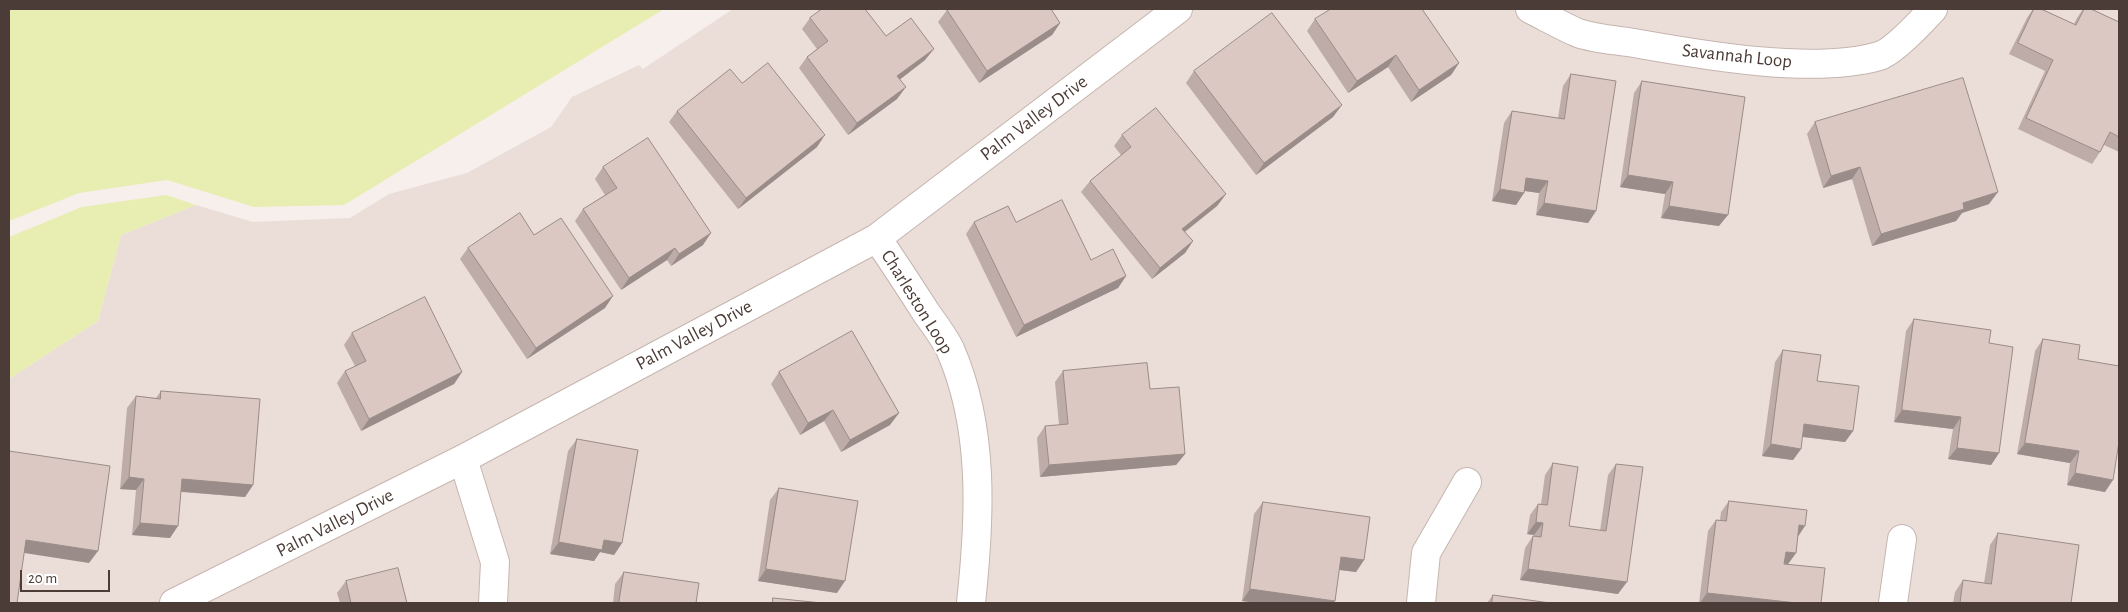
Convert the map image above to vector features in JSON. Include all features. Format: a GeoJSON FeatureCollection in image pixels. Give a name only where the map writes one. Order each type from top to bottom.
{"type":"FeatureCollection","features":[{"type":"Feature","properties":{"kind":"street","name":"Palm Valley Drive"},"geometry":{"type":"LineString","coordinates":[[174,603],[463,459],[877,238],[1178,9]]}},
{"type":"Feature","properties":{"kind":"street","name":"Savannah Loop"},"geometry":{"type":"LineString","coordinates":[[1530,9],[1579,33],[1657,47],[1739,58],[1814,63],[1881,56],[1916,28],[1933,9]]}},
{"type":"Feature","properties":{"kind":"street","name":"Charleston Loop"},"geometry":{"type":"LineString","coordinates":[[877,238],[949,347],[963,385],[978,474],[978,522],[971,603]]}},
{"type":"Feature","properties":{"kind":"street"},"geometry":{"type":"LineString","coordinates":[[463,459],[495,562],[493,603]]}},
{"type":"Feature","properties":{"kind":"street"},"geometry":{"type":"LineString","coordinates":[[1421,603],[1426,553],[1467,482]]}},
{"type":"Feature","properties":{"kind":"street"},"geometry":{"type":"LineString","coordinates":[[1893,603],[1902,539]]}},
{"type":"Feature","properties":{"kind":"shaded area"},"geometry":{"type":"Polygon","coordinates":[[[733,9],[2119,9],[2119,603],[9,603],[9,379],[98,321],[121,235],[196,205],[253,222],[350,218],[389,194],[467,173],[551,127],[572,97],[639,65],[643,69],[733,9]]]}},
{"type":"Feature","properties":{"kind":"green space"},"geometry":{"type":"Polygon","coordinates":[[[9,9],[664,9],[344,205],[254,207],[167,180],[79,193],[9,221],[9,9]]]}},
{"type":"Feature","properties":{"kind":"green space"},"geometry":{"type":"Polygon","coordinates":[[[166,195],[196,205],[121,235],[98,321],[9,379],[9,237],[82,207],[166,195]]]}},
{"type":"Feature","properties":{"kind":"building"},"geometry":{"type":"Polygon","coordinates":[[[822,9],[865,9],[886,36],[911,18],[934,49],[897,76],[906,87],[857,123],[807,57],[828,41],[810,18],[822,9]]]}},
{"type":"Feature","properties":{"kind":"building"},"geometry":{"type":"Polygon","coordinates":[[[948,9],[1051,9],[1060,23],[987,71],[948,9]]]}},
{"type":"Feature","properties":{"kind":"building"},"geometry":{"type":"Polygon","coordinates":[[[1331,9],[1422,9],[1459,63],[1419,90],[1396,55],[1357,81],[1315,19],[1331,9]]]}},
{"type":"Feature","properties":{"kind":"building"},"geometry":{"type":"Polygon","coordinates":[[[2034,9],[2041,9],[2076,25],[2084,9],[2091,9],[2119,22],[2119,137],[2110,132],[2100,152],[2026,118],[2053,60],[2018,43],[2034,9]]]}},
{"type":"Feature","properties":{"kind":"building"},"geometry":{"type":"Polygon","coordinates":[[[1272,13],[1342,105],[1264,163],[1194,71],[1272,13]]]}},
{"type":"Feature","properties":{"kind":"building"},"geometry":{"type":"Polygon","coordinates":[[[768,63],[825,135],[746,198],[677,111],[730,69],[742,83],[768,63]]]}},
{"type":"Feature","properties":{"kind":"building"},"geometry":{"type":"Polygon","coordinates":[[[1571,74],[1616,81],[1596,211],[1544,203],[1548,181],[1526,178],[1524,193],[1500,189],[1512,111],[1564,119],[1571,74]]]}},
{"type":"Feature","properties":{"kind":"building"},"geometry":{"type":"Polygon","coordinates":[[[1963,78],[1998,192],[1963,203],[1964,209],[1881,234],[1860,167],[1831,176],[1815,122],[1963,78]]]}},
{"type":"Feature","properties":{"kind":"building"},"geometry":{"type":"Polygon","coordinates":[[[1642,81],[1745,97],[1728,215],[1669,206],[1673,182],[1628,175],[1642,81]]]}},
{"type":"Feature","properties":{"kind":"building"},"geometry":{"type":"Polygon","coordinates":[[[1156,108],[1226,194],[1182,229],[1193,241],[1160,268],[1090,181],[1131,147],[1122,135],[1156,108]]]}},
{"type":"Feature","properties":{"kind":"building"},"geometry":{"type":"Polygon","coordinates":[[[648,138],[711,233],[679,254],[675,248],[629,278],[583,209],[617,188],[603,167],[648,138]]]}},
{"type":"Feature","properties":{"kind":"building"},"geometry":{"type":"Polygon","coordinates":[[[1062,200],[1091,260],[1113,249],[1126,276],[1024,325],[974,222],[1008,206],[1016,222],[1062,200]]]}},
{"type":"Feature","properties":{"kind":"building"},"geometry":{"type":"Polygon","coordinates":[[[520,213],[534,235],[561,218],[613,296],[536,348],[468,248],[520,213]]]}},
{"type":"Feature","properties":{"kind":"building"},"geometry":{"type":"Polygon","coordinates":[[[425,297],[462,372],[369,419],[345,371],[366,361],[352,333],[425,297]]]}},
{"type":"Feature","properties":{"kind":"building"},"geometry":{"type":"Polygon","coordinates":[[[1914,319],[1991,330],[1989,343],[2013,347],[1999,453],[1957,448],[1961,417],[1902,410],[1914,319]]]}},
{"type":"Feature","properties":{"kind":"building"},"geometry":{"type":"Polygon","coordinates":[[[852,331],[899,413],[850,440],[833,410],[808,423],[779,372],[852,331]]]}},
{"type":"Feature","properties":{"kind":"building"},"geometry":{"type":"Polygon","coordinates":[[[2043,339],[2080,345],[2078,359],[2119,366],[2119,442],[2113,480],[2075,473],[2079,451],[2025,443],[2043,339]]]}},
{"type":"Feature","properties":{"kind":"building"},"geometry":{"type":"Polygon","coordinates":[[[1783,350],[1821,355],[1817,381],[1859,386],[1853,431],[1804,424],[1801,449],[1771,444],[1783,350]]]}},
{"type":"Feature","properties":{"kind":"building"},"geometry":{"type":"Polygon","coordinates":[[[1147,363],[1150,389],[1179,387],[1185,454],[1049,465],[1045,426],[1068,424],[1063,371],[1147,363]]]}},
{"type":"Feature","properties":{"kind":"building"},"geometry":{"type":"Polygon","coordinates":[[[161,391],[260,399],[253,485],[182,479],[178,526],[140,523],[144,479],[129,477],[136,396],[160,399],[161,391]]]}},
{"type":"Feature","properties":{"kind":"building"},"geometry":{"type":"Polygon","coordinates":[[[577,439],[638,450],[622,543],[604,540],[602,550],[559,542],[577,439]]]}},
{"type":"Feature","properties":{"kind":"building"},"geometry":{"type":"Polygon","coordinates":[[[9,451],[110,466],[98,551],[26,540],[17,603],[9,603],[9,451]]]}},
{"type":"Feature","properties":{"kind":"building"},"geometry":{"type":"Polygon","coordinates":[[[1553,463],[1578,467],[1569,526],[1606,531],[1616,464],[1643,467],[1627,582],[1528,569],[1533,536],[1541,537],[1543,523],[1536,522],[1538,504],[1547,505],[1553,463]]]}},
{"type":"Feature","properties":{"kind":"building"},"geometry":{"type":"Polygon","coordinates":[[[779,488],[858,501],[845,581],[766,569],[779,488]]]}},
{"type":"Feature","properties":{"kind":"building"},"geometry":{"type":"Polygon","coordinates":[[[1729,501],[1807,510],[1805,526],[1799,525],[1796,553],[1786,552],[1784,564],[1825,568],[1821,603],[1797,603],[1707,593],[1716,520],[1726,521],[1729,501]]]}},
{"type":"Feature","properties":{"kind":"building"},"geometry":{"type":"Polygon","coordinates":[[[1263,502],[1370,517],[1364,560],[1341,557],[1335,601],[1250,589],[1263,502]]]}},
{"type":"Feature","properties":{"kind":"building"},"geometry":{"type":"Polygon","coordinates":[[[1998,533],[2079,545],[2071,603],[1960,603],[1963,580],[1991,584],[1998,533]]]}},
{"type":"Feature","properties":{"kind":"building"},"geometry":{"type":"Polygon","coordinates":[[[398,568],[407,603],[351,603],[346,581],[398,568]]]}},
{"type":"Feature","properties":{"kind":"building"},"geometry":{"type":"Polygon","coordinates":[[[624,572],[699,583],[696,603],[619,603],[624,572]]]}},
{"type":"Feature","properties":{"kind":"building"},"geometry":{"type":"Polygon","coordinates":[[[1493,595],[1550,603],[1492,603],[1493,595]]]}},
{"type":"Feature","properties":{"kind":"building"},"geometry":{"type":"Polygon","coordinates":[[[773,598],[822,603],[773,603],[773,598]]]}}]}
